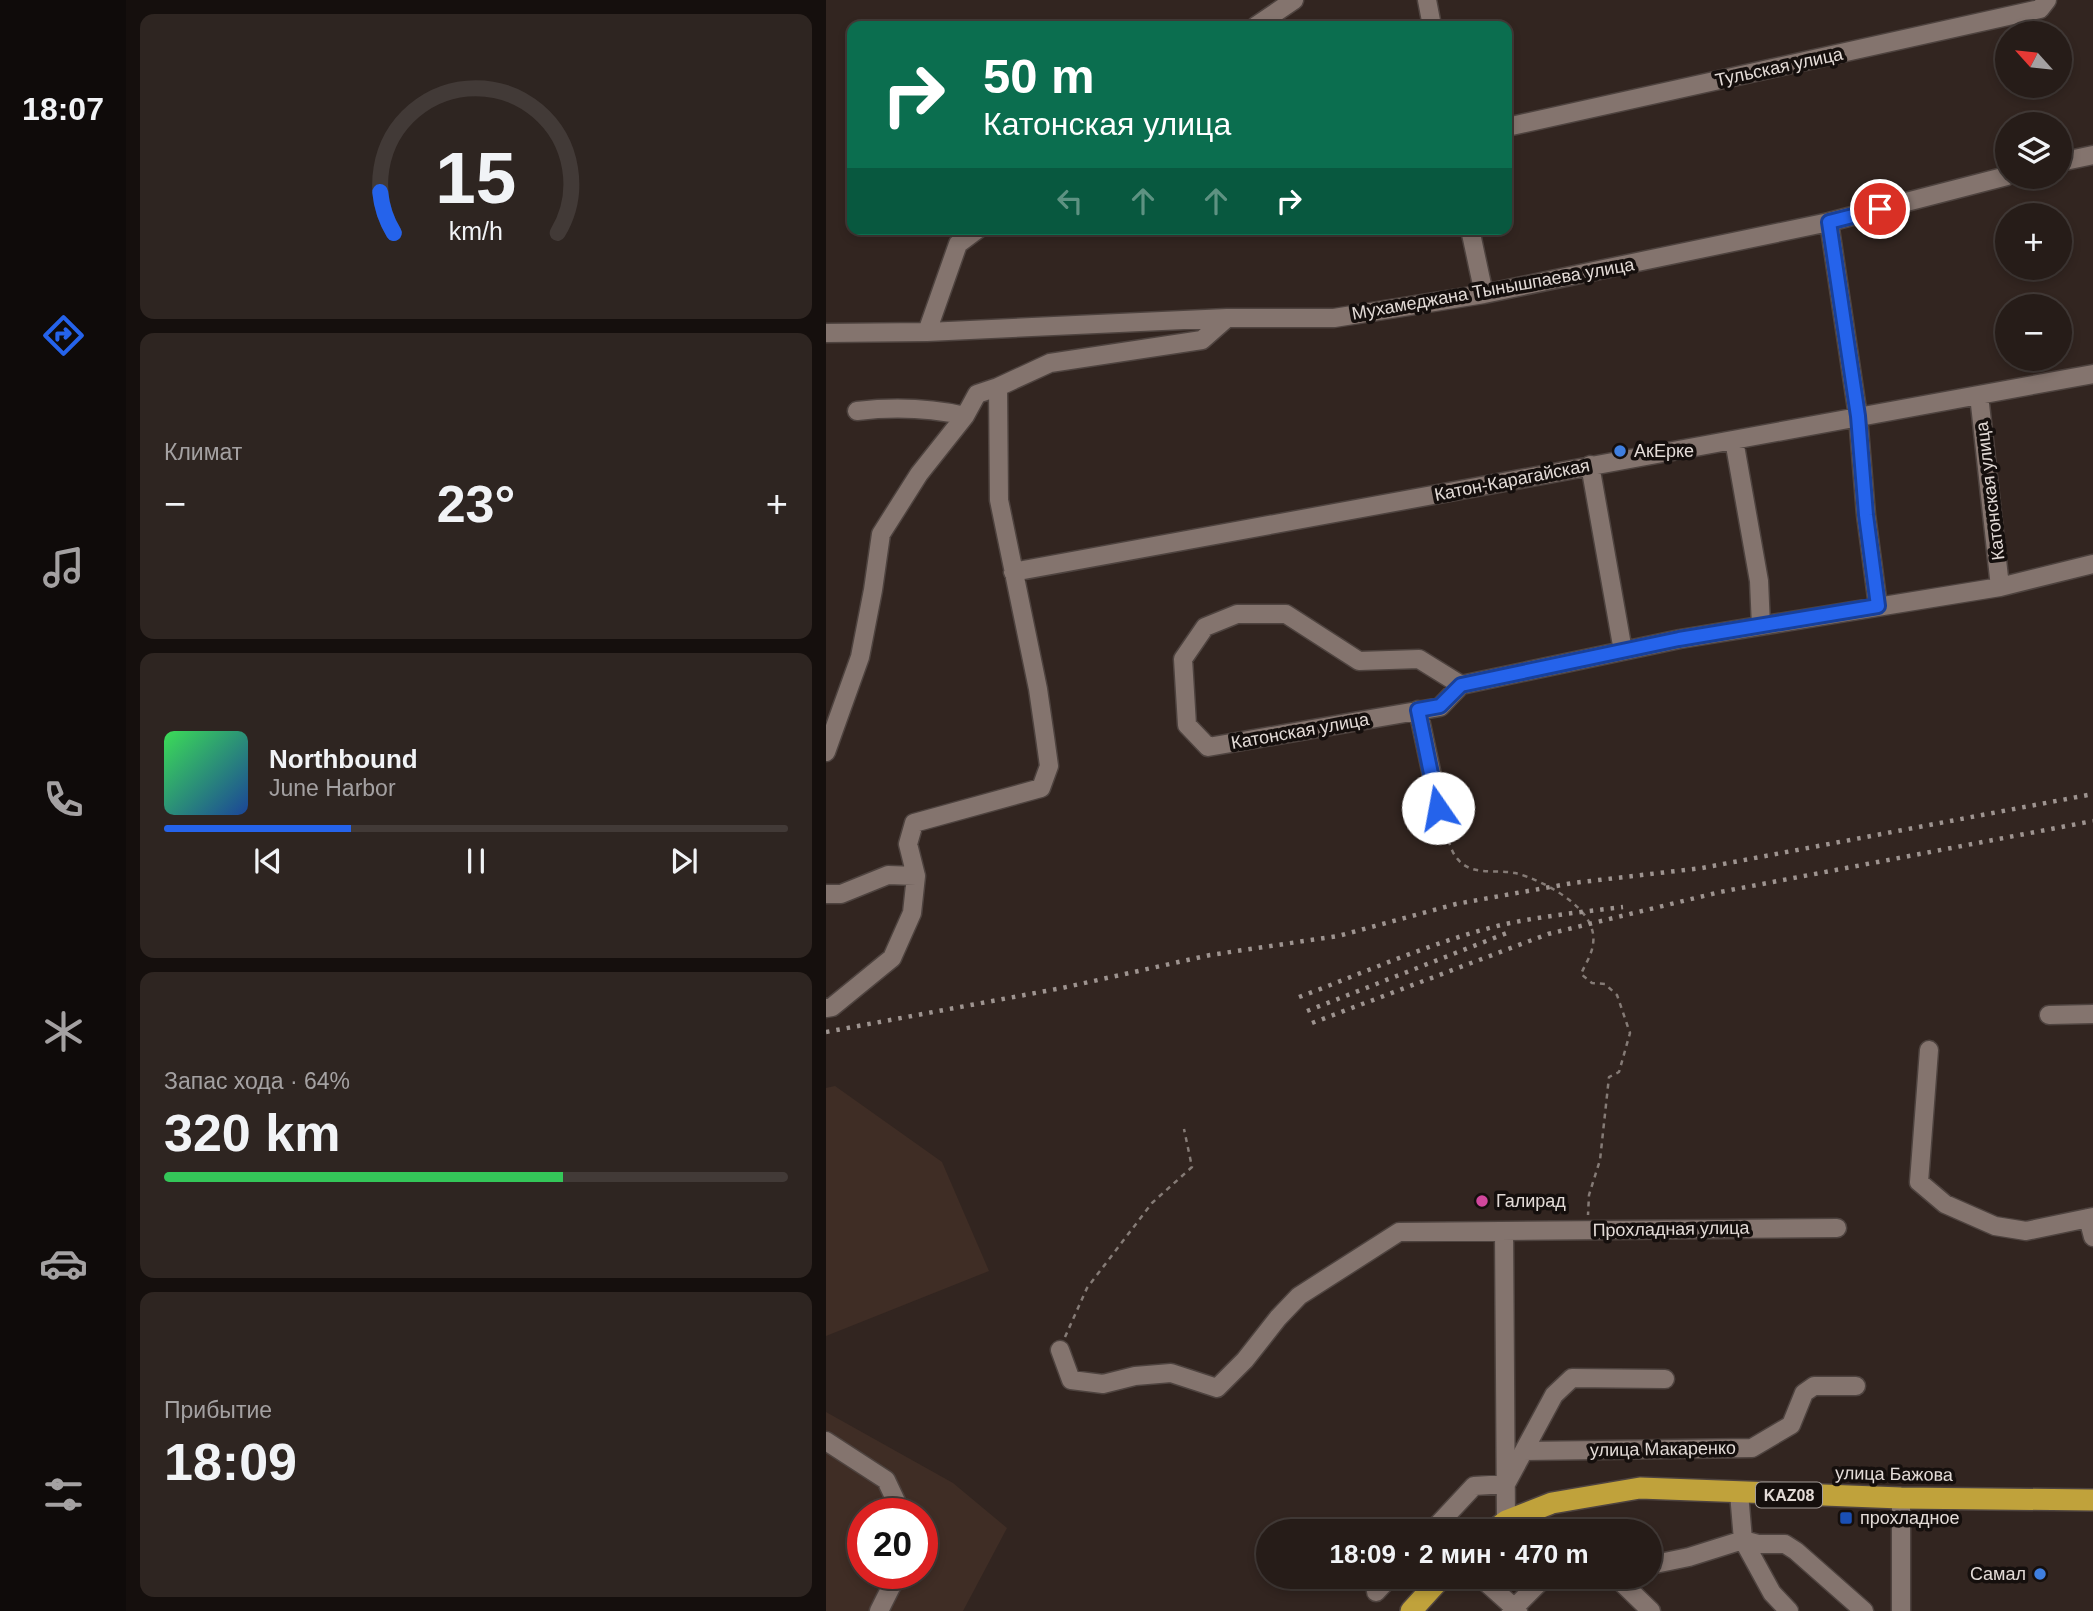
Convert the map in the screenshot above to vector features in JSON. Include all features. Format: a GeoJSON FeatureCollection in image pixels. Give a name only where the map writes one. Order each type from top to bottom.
{"type":"FeatureCollection","features":[{"type":"Feature","properties":{"kind":"highway","name":"улица Бажова"},"geometry":{"type":"LineString","coordinates":[[1515,1519],[1552,1503],[1640,1488],[1901,1498],[2093,1500]]}},
{"type":"Feature","properties":{"kind":"highway"},"geometry":{"type":"LineString","coordinates":[[1416,1610],[1433,1589]]}},
{"type":"Feature","properties":{"kind":"street"},"geometry":{"type":"LineString","coordinates":[[1263,21],[1294,0]]}},
{"type":"Feature","properties":{"kind":"street","name":"Тульская улица"},"geometry":{"type":"LineString","coordinates":[[1512,126],[2040,9],[2047,0]]}},
{"type":"Feature","properties":{"kind":"street"},"geometry":{"type":"LineString","coordinates":[[1429,1],[1431,21]]}},
{"type":"Feature","properties":{"kind":"street"},"geometry":{"type":"LineString","coordinates":[[2072,159],[2093,155]]}},
{"type":"Feature","properties":{"kind":"street","name":"Мухамеджана Тынышпаева улица"},"geometry":{"type":"LineString","coordinates":[[826,333],[927,332],[1227,318],[1334,318],[1484,294],[1829,222],[1995,179]]}},
{"type":"Feature","properties":{"kind":"street"},"geometry":{"type":"LineString","coordinates":[[1829,222],[1858,416],[1866,515],[1878,606]]}},
{"type":"Feature","properties":{"kind":"street"},"geometry":{"type":"LineString","coordinates":[[927,332],[958,244],[970,235]]}},
{"type":"Feature","properties":{"kind":"street"},"geometry":{"type":"LineString","coordinates":[[1471,235],[1484,294]]}},
{"type":"Feature","properties":{"kind":"street"},"geometry":{"type":"LineString","coordinates":[[826,752],[860,657],[881,534],[919,474],[965,416],[977,394],[1050,363],[1202,340],[1227,318]]}},
{"type":"Feature","properties":{"kind":"street","name":"Катон-Карагайская"},"geometry":{"type":"LineString","coordinates":[[1013,572],[2093,374]]}},
{"type":"Feature","properties":{"kind":"street"},"geometry":{"type":"LineString","coordinates":[[826,1008],[832,1007],[892,958],[912,913],[916,876],[908,844],[914,823],[1041,788],[1049,766],[1038,689],[999,500],[998,387]]}},
{"type":"Feature","properties":{"kind":"street","name":"Катонская улица"},"geometry":{"type":"LineString","coordinates":[[1979,395],[2000,587]]}},
{"type":"Feature","properties":{"kind":"street"},"geometry":{"type":"LineString","coordinates":[[857,411],[911,409],[965,416]]}},
{"type":"Feature","properties":{"kind":"street"},"geometry":{"type":"LineString","coordinates":[[1734,440],[1759,581],[1761,626]]}},
{"type":"Feature","properties":{"kind":"street"},"geometry":{"type":"LineString","coordinates":[[1590,465],[1623,651]]}},
{"type":"Feature","properties":{"kind":"street","name":"Катонская улица"},"geometry":{"type":"LineString","coordinates":[[1461,685],[1419,659],[1359,661],[1286,614],[1237,614],[1205,627],[1183,659],[1187,724],[1208,747],[1440,706],[1461,685],[1679,639],[2000,587],[2093,564]]}},
{"type":"Feature","properties":{"kind":"street"},"geometry":{"type":"LineString","coordinates":[[1418,710],[1438,808]]}},
{"type":"Feature","properties":{"kind":"street"},"geometry":{"type":"LineString","coordinates":[[826,894],[841,894],[887,875],[916,876]]}},
{"type":"Feature","properties":{"kind":"street"},"geometry":{"type":"LineString","coordinates":[[2049,1015],[2093,1014]]}},
{"type":"Feature","properties":{"kind":"street"},"geometry":{"type":"LineString","coordinates":[[1929,1050],[1919,1182],[1945,1204],[1995,1226],[2026,1231],[2091,1218],[2093,1237]]}},
{"type":"Feature","properties":{"kind":"street","name":"Прохладная улица"},"geometry":{"type":"LineString","coordinates":[[1060,1349],[1071,1380],[1103,1384],[1135,1376],[1171,1373],[1217,1388],[1245,1360],[1299,1296],[1399,1232],[1837,1228]]}},
{"type":"Feature","properties":{"kind":"street"},"geometry":{"type":"LineString","coordinates":[[1500,1519],[1506,1484],[1504,1231]]}},
{"type":"Feature","properties":{"kind":"street"},"geometry":{"type":"LineString","coordinates":[[1506,1484],[1554,1395],[1572,1378],[1665,1378]]}},
{"type":"Feature","properties":{"kind":"street","name":"улица Макаренко"},"geometry":{"type":"LineString","coordinates":[[1524,1451],[1752,1448],[1791,1425],[1804,1394],[1814,1386],[1856,1386]]}},
{"type":"Feature","properties":{"kind":"street"},"geometry":{"type":"LineString","coordinates":[[826,1441],[886,1480],[894,1498]]}},
{"type":"Feature","properties":{"kind":"street"},"geometry":{"type":"LineString","coordinates":[[1443,1519],[1474,1486],[1506,1484]]}},
{"type":"Feature","properties":{"kind":"street"},"geometry":{"type":"LineString","coordinates":[[1739,1493],[1743,1540],[1772,1593],[1789,1611]]}},
{"type":"Feature","properties":{"kind":"street"},"geometry":{"type":"LineString","coordinates":[[1901,1498],[1901,1611]]}},
{"type":"Feature","properties":{"kind":"street"},"geometry":{"type":"LineString","coordinates":[[1662,1563],[1743,1540],[1758,1544],[1785,1544],[1864,1611]]}},
{"type":"Feature","properties":{"kind":"street"},"geometry":{"type":"LineString","coordinates":[[879,1611],[890,1589]]}},
{"type":"Feature","properties":{"kind":"street"},"geometry":{"type":"LineString","coordinates":[[1376,1592],[1379,1589]]}},
{"type":"Feature","properties":{"kind":"street"},"geometry":{"type":"LineString","coordinates":[[1492,1589],[1514,1610],[1534,1589]]}},
{"type":"Feature","properties":{"kind":"street"},"geometry":{"type":"LineString","coordinates":[[1628,1589],[1651,1611]]}},
{"type":"Feature","properties":{"kind":"path"},"geometry":{"type":"LineString","coordinates":[[1438,808],[1456,858],[1475,871],[1515,873],[1561,892],[1581,912],[1590,923],[1594,942],[1581,974],[1592,983],[1605,984],[1617,995],[1630,1033],[1619,1072],[1609,1077],[1601,1160],[1589,1195],[1587,1230]]}},
{"type":"Feature","properties":{"kind":"path"},"geometry":{"type":"LineString","coordinates":[[1060,1349],[1087,1288],[1152,1203],[1192,1167],[1184,1129]]}},
{"type":"Feature","properties":{"kind":"shaded area"},"geometry":{"type":"Polygon","coordinates":[[[835,1086],[942,1162],[989,1271],[826,1336],[826,1088],[835,1086]]]}},
{"type":"Feature","properties":{"kind":"shaded area"},"geometry":{"type":"Polygon","coordinates":[[[826,1412],[953,1483],[1007,1528],[963,1611],[826,1611],[826,1412]]]}},
{"type":"Feature","properties":{"kind":"railway"},"geometry":{"type":"LineString","coordinates":[[826,1032],[1062,988],[1210,955],[1338,936],[1456,904],[1573,883],[1702,868],[2093,794]]}},
{"type":"Feature","properties":{"kind":"railway"},"geometry":{"type":"LineString","coordinates":[[1312,1023],[1548,934],[1720,892],[2093,821]]}},
{"type":"Feature","properties":{"kind":"railway"},"geometry":{"type":"LineString","coordinates":[[1299,997],[1475,932],[1531,919],[1623,907]]}},
{"type":"Feature","properties":{"kind":"railway"},"geometry":{"type":"LineString","coordinates":[[1307,1011],[1512,931]]}},
{"type":"Feature","properties":{"kind":"place","name":"АкЕрке"},"geometry":{"type":"Point","coordinates":[1620,451]}},
{"type":"Feature","properties":{"kind":"place","name":"Галирад"},"geometry":{"type":"Point","coordinates":[1482,1201]}},
{"type":"Feature","properties":{"kind":"place","name":"прохладное"},"geometry":{"type":"Point","coordinates":[1846,1518]}},
{"type":"Feature","properties":{"kind":"place","name":"Самал"},"geometry":{"type":"Point","coordinates":[2040,1574]}},
{"type":"Feature","properties":{"kind":"route"},"geometry":{"type":"LineString","coordinates":[[1438,808],[1418,710],[1440,706],[1461,685],[1679,639],[1878,606],[1866,515],[1858,416],[1829,222],[1880,209]]}}]}
